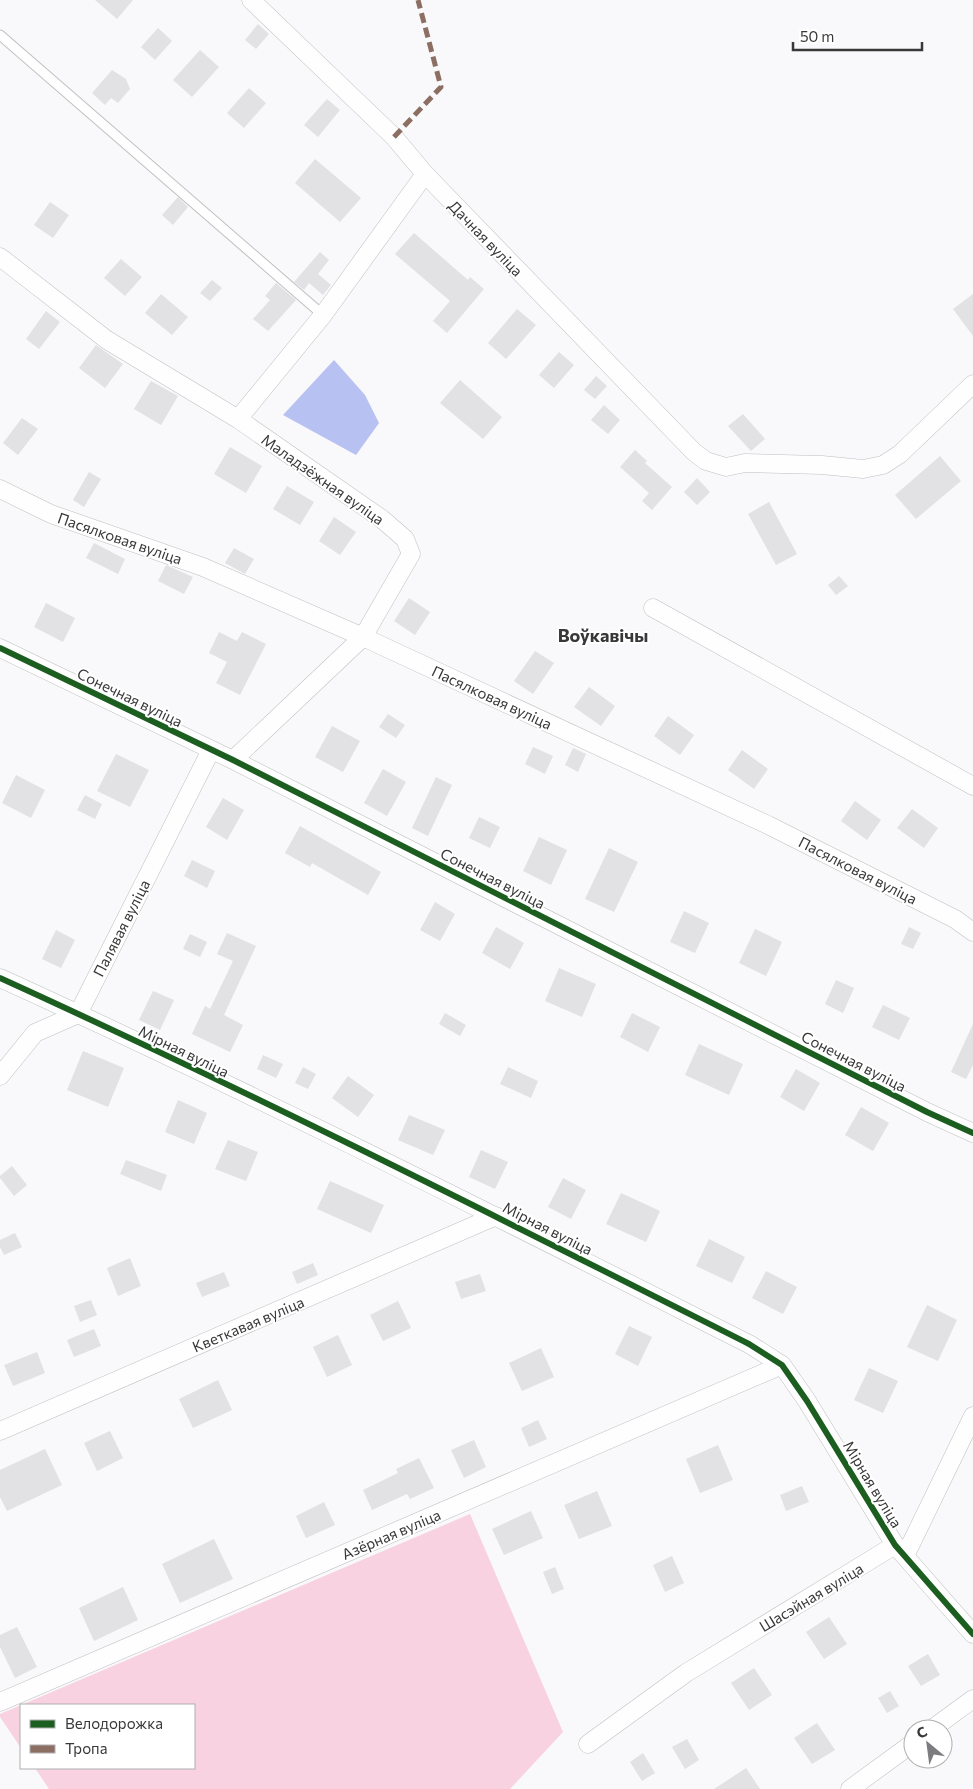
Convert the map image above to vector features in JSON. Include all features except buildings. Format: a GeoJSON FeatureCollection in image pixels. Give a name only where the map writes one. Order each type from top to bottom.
{"type":"FeatureCollection","features":[{"type":"Feature","properties":{"kind":"street","name":"Дачная вуліца"},"geometry":{"type":"LineString","coordinates":[[251,0],[394,137],[425,174],[694,452],[706,461],[726,467],[745,463],[822,465],[863,469],[883,465],[900,454],[973,384]]}},
{"type":"Feature","properties":{"kind":"street"},"geometry":{"type":"LineString","coordinates":[[238,419],[323,315],[425,174]]}},
{"type":"Feature","properties":{"kind":"street","name":"Маладзёжная вуліца"},"geometry":{"type":"LineString","coordinates":[[0,257],[107,340],[238,419],[382,519],[405,540],[411,554],[362,637],[233,760]]}},
{"type":"Feature","properties":{"kind":"street","name":"Пасялковая вуліца"},"geometry":{"type":"LineString","coordinates":[[0,488],[51,514],[203,567],[362,637],[768,825],[955,919],[973,932]]}},
{"type":"Feature","properties":{"kind":"street"},"geometry":{"type":"LineString","coordinates":[[653,608],[973,786]]}},
{"type":"Feature","properties":{"kind":"street","name":"Сонечная вуліца"},"geometry":{"type":"LineString","coordinates":[[0,648],[233,760],[918,1108],[973,1133]]}},
{"type":"Feature","properties":{"kind":"street","name":"Палявая вуліца"},"geometry":{"type":"LineString","coordinates":[[78,1014],[211,750]]}},
{"type":"Feature","properties":{"kind":"street","name":"Мірная вуліца"},"geometry":{"type":"LineString","coordinates":[[0,978],[496,1216],[749,1344],[782,1365],[807,1401],[895,1545],[973,1634]]}},
{"type":"Feature","properties":{"kind":"street"},"geometry":{"type":"LineString","coordinates":[[0,1076],[35,1033],[78,1014]]}},
{"type":"Feature","properties":{"kind":"street","name":"Кветкавая вуліца"},"geometry":{"type":"LineString","coordinates":[[0,1431],[496,1216]]}},
{"type":"Feature","properties":{"kind":"street","name":"Азёрная вуліца"},"geometry":{"type":"LineString","coordinates":[[0,1702],[782,1365]]}},
{"type":"Feature","properties":{"kind":"street","name":"Шасэйная вуліца"},"geometry":{"type":"LineString","coordinates":[[588,1744],[686,1673],[895,1545],[906,1554],[973,1416]]}},
{"type":"Feature","properties":{"kind":"street"},"geometry":{"type":"LineString","coordinates":[[946,1719],[973,1699]]}},
{"type":"Feature","properties":{"kind":"street"},"geometry":{"type":"LineString","coordinates":[[850,1789],[903,1750]]}},
{"type":"Feature","properties":{"kind":"lane"},"geometry":{"type":"LineString","coordinates":[[0,35],[323,315]]}},
{"type":"Feature","properties":{"kind":"shaded area"},"geometry":{"type":"Polygon","coordinates":[[[470,1514],[563,1732],[510,1789],[49,1789],[36,1769],[195,1769],[195,1704],[23,1704],[470,1514]]]}},
{"type":"Feature","properties":{"kind":"shaded area"},"geometry":{"type":"Polygon","coordinates":[[[20,1705],[20,1747],[0,1717],[0,1714],[20,1705]]]}},
{"type":"Feature","properties":{"kind":"water"},"geometry":{"type":"Polygon","coordinates":[[[334,360],[365,395],[379,423],[356,455],[283,415],[334,360]]]}},
{"type":"Feature","properties":{"kind":"marked path"},"geometry":{"type":"LineString","coordinates":[[394,137],[441,87],[418,0]]}},
{"type":"Feature","properties":{"kind":"cycle path"},"geometry":{"type":"LineString","coordinates":[[0,648],[233,760],[927,1112],[973,1133]]}},
{"type":"Feature","properties":{"kind":"cycle path"},"geometry":{"type":"LineString","coordinates":[[0,978],[189,1066],[376,1157],[749,1344],[782,1365],[807,1401],[895,1545],[973,1634]]}},
{"type":"Feature","properties":{"kind":"district","name":"Воўкавічы"},"geometry":{"type":"Point","coordinates":[603,635]}}]}
